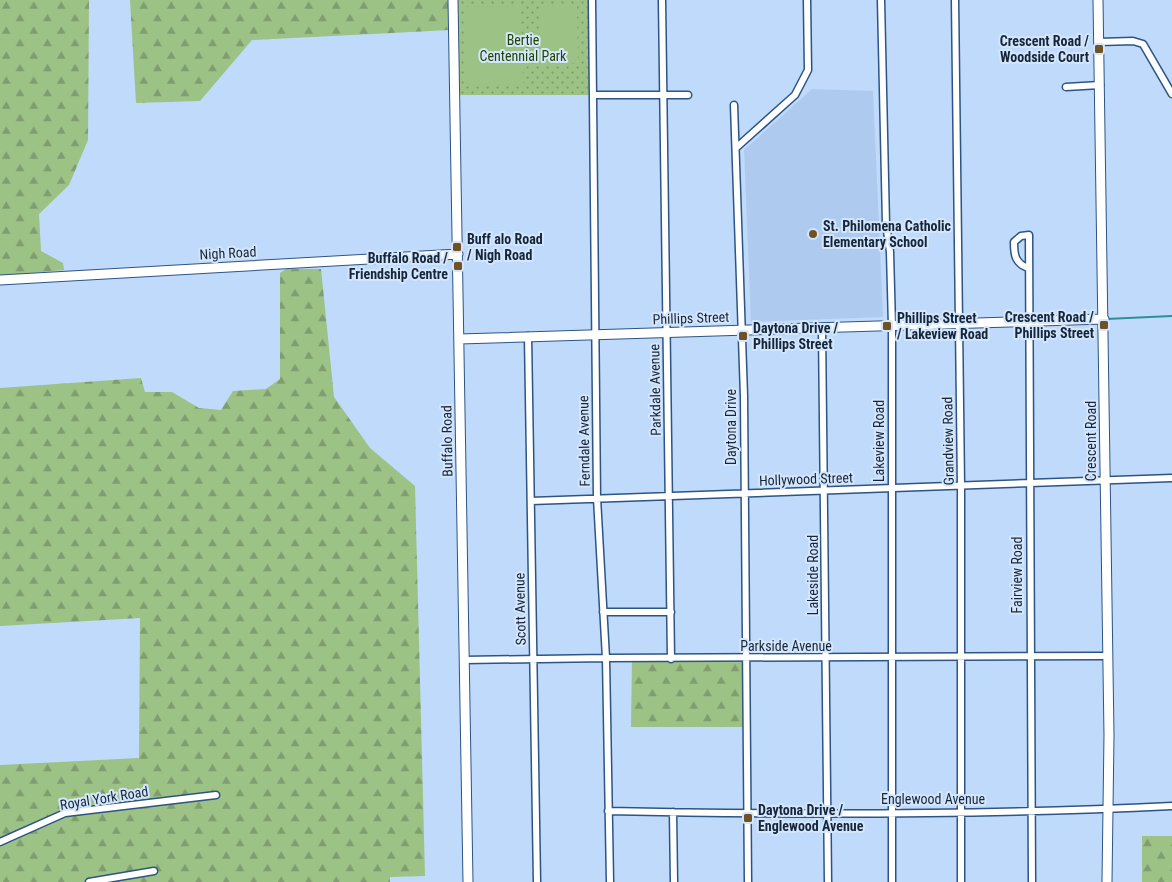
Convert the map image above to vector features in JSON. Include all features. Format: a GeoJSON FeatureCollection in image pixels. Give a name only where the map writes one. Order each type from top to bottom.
{"type":"FeatureCollection","features":[{"type":"Feature","properties":{"kind":"street","name":"Buffalo Road"},"geometry":{"type":"LineString","coordinates":[[453,0],[468,882]]}},
{"type":"Feature","properties":{"kind":"street","name":"Ferndale Avenue"},"geometry":{"type":"LineString","coordinates":[[592,0],[597,498],[606,658],[610,882]]}},
{"type":"Feature","properties":{"kind":"street","name":"Parkdale Avenue"},"geometry":{"type":"LineString","coordinates":[[662,0],[672,659]]}},
{"type":"Feature","properties":{"kind":"street"},"geometry":{"type":"LineString","coordinates":[[737,147],[795,95],[808,70],[807,0]]}},
{"type":"Feature","properties":{"kind":"street","name":"Lakeview Road"},"geometry":{"type":"LineString","coordinates":[[881,0],[886,224],[890,252],[892,326],[892,882]]}},
{"type":"Feature","properties":{"kind":"street","name":"Grandview Road"},"geometry":{"type":"LineString","coordinates":[[955,0],[961,486],[961,882]]}},
{"type":"Feature","properties":{"kind":"street","name":"Crescent Road"},"geometry":{"type":"LineString","coordinates":[[1098,0],[1104,317],[1107,882]]}},
{"type":"Feature","properties":{"kind":"street"},"geometry":{"type":"LineString","coordinates":[[1099,42],[1132,41],[1143,44],[1172,94]]}},
{"type":"Feature","properties":{"kind":"street"},"geometry":{"type":"LineString","coordinates":[[1066,87],[1100,85]]}},
{"type":"Feature","properties":{"kind":"street"},"geometry":{"type":"LineString","coordinates":[[594,96],[688,95]]}},
{"type":"Feature","properties":{"kind":"street","name":"Daytona Drive"},"geometry":{"type":"LineString","coordinates":[[734,105],[743,330],[748,882]]}},
{"type":"Feature","properties":{"kind":"street","name":"Fairview Road"},"geometry":{"type":"LineString","coordinates":[[1028,268],[1017,261],[1014,254],[1014,242],[1021,236],[1029,235],[1032,882]]}},
{"type":"Feature","properties":{"kind":"street","name":"Nigh Road"},"geometry":{"type":"LineString","coordinates":[[0,280],[458,254]]}},
{"type":"Feature","properties":{"kind":"street","name":"Phillips Street"},"geometry":{"type":"LineString","coordinates":[[459,339],[892,326],[1104,317]]}},
{"type":"Feature","properties":{"kind":"street","name":"Lakeside Road"},"geometry":{"type":"LineString","coordinates":[[822,328],[828,882]]}},
{"type":"Feature","properties":{"kind":"street","name":"Scott Avenue"},"geometry":{"type":"LineString","coordinates":[[528,336],[537,882]]}},
{"type":"Feature","properties":{"kind":"street","name":"Hollywood Street"},"geometry":{"type":"LineString","coordinates":[[530,501],[1104,482],[1172,478]]}},
{"type":"Feature","properties":{"kind":"street"},"geometry":{"type":"LineString","coordinates":[[603,612],[671,612]]}},
{"type":"Feature","properties":{"kind":"street","name":"Parkside Avenue"},"geometry":{"type":"LineString","coordinates":[[464,660],[1107,656]]}},
{"type":"Feature","properties":{"kind":"street","name":"Royal York Road"},"geometry":{"type":"LineString","coordinates":[[0,842],[65,814],[216,795]]}},
{"type":"Feature","properties":{"kind":"street","name":"Englewood Avenue"},"geometry":{"type":"LineString","coordinates":[[608,811],[748,813],[961,812],[1172,806]]}},
{"type":"Feature","properties":{"kind":"street"},"geometry":{"type":"LineString","coordinates":[[673,812],[674,882]]}},
{"type":"Feature","properties":{"kind":"street"},"geometry":{"type":"LineString","coordinates":[[88,882],[154,871]]}},
{"type":"Feature","properties":{"kind":"shaded area","name":"St. Philomena Catholic Elementary School"},"geometry":{"type":"Polygon","coordinates":[[[812,89],[873,91],[883,317],[751,322],[744,150],[812,89]]]}},
{"type":"Feature","properties":{"kind":"green space"},"geometry":{"type":"Polygon","coordinates":[[[0,0],[89,0],[88,140],[69,185],[39,214],[41,251],[63,263],[64,270],[0,276],[0,0]]]}},
{"type":"Feature","properties":{"kind":"green space"},"geometry":{"type":"Polygon","coordinates":[[[130,0],[449,0],[450,30],[252,40],[200,101],[136,103],[130,0]]]}},
{"type":"Feature","properties":{"kind":"green space","name":"Bertie Centennial Park"},"geometry":{"type":"Polygon","coordinates":[[[453,0],[592,0],[593,95],[454,95],[453,0]]]}},
{"type":"Feature","properties":{"kind":"green space"},"geometry":{"type":"Polygon","coordinates":[[[577,5],[578,63],[541,64],[541,6],[577,5]]]}},
{"type":"Feature","properties":{"kind":"green space"},"geometry":{"type":"Polygon","coordinates":[[[521,6],[523,84],[466,85],[465,7],[521,6]]]}},
{"type":"Feature","properties":{"kind":"green space"},"geometry":{"type":"Polygon","coordinates":[[[286,269],[321,269],[334,397],[370,448],[415,486],[425,876],[390,877],[390,882],[0,882],[0,765],[139,758],[140,618],[0,626],[0,388],[141,378],[145,392],[172,392],[199,408],[221,410],[233,391],[266,389],[280,379],[280,273],[286,269]]]}},
{"type":"Feature","properties":{"kind":"green space"},"geometry":{"type":"Polygon","coordinates":[[[632,658],[747,659],[747,727],[631,727],[632,658]]]}},
{"type":"Feature","properties":{"kind":"green space"},"geometry":{"type":"Polygon","coordinates":[[[1142,836],[1172,836],[1172,882],[1142,882],[1142,836]]]}},
{"type":"Feature","properties":{"kind":"waterway"},"geometry":{"type":"LineString","coordinates":[[1106,319],[1172,316]]}},
{"type":"Feature","properties":{"kind":"place","name":"Crescent Road / Woodside Court"},"geometry":{"type":"Point","coordinates":[1099,49]}},
{"type":"Feature","properties":{"kind":"place","name":"St. Philomena Catholic Elementary School"},"geometry":{"type":"Point","coordinates":[813,234]}},
{"type":"Feature","properties":{"kind":"place","name":"Buff alo Road / Nigh Road"},"geometry":{"type":"Point","coordinates":[457,247]}},
{"type":"Feature","properties":{"kind":"place","name":"Buffalo Road / Friendship Centre"},"geometry":{"type":"Point","coordinates":[458,266]}},
{"type":"Feature","properties":{"kind":"place","name":"Crescent Road / Phillips Street"},"geometry":{"type":"Point","coordinates":[1104,325]}},
{"type":"Feature","properties":{"kind":"place","name":"Phillips Street / Lakeview Road"},"geometry":{"type":"Point","coordinates":[887,326]}},
{"type":"Feature","properties":{"kind":"place","name":"Daytona Drive / Phillips Street"},"geometry":{"type":"Point","coordinates":[743,336]}},
{"type":"Feature","properties":{"kind":"place","name":"Daytona Drive / Englewood Avenue"},"geometry":{"type":"Point","coordinates":[748,818]}}]}
